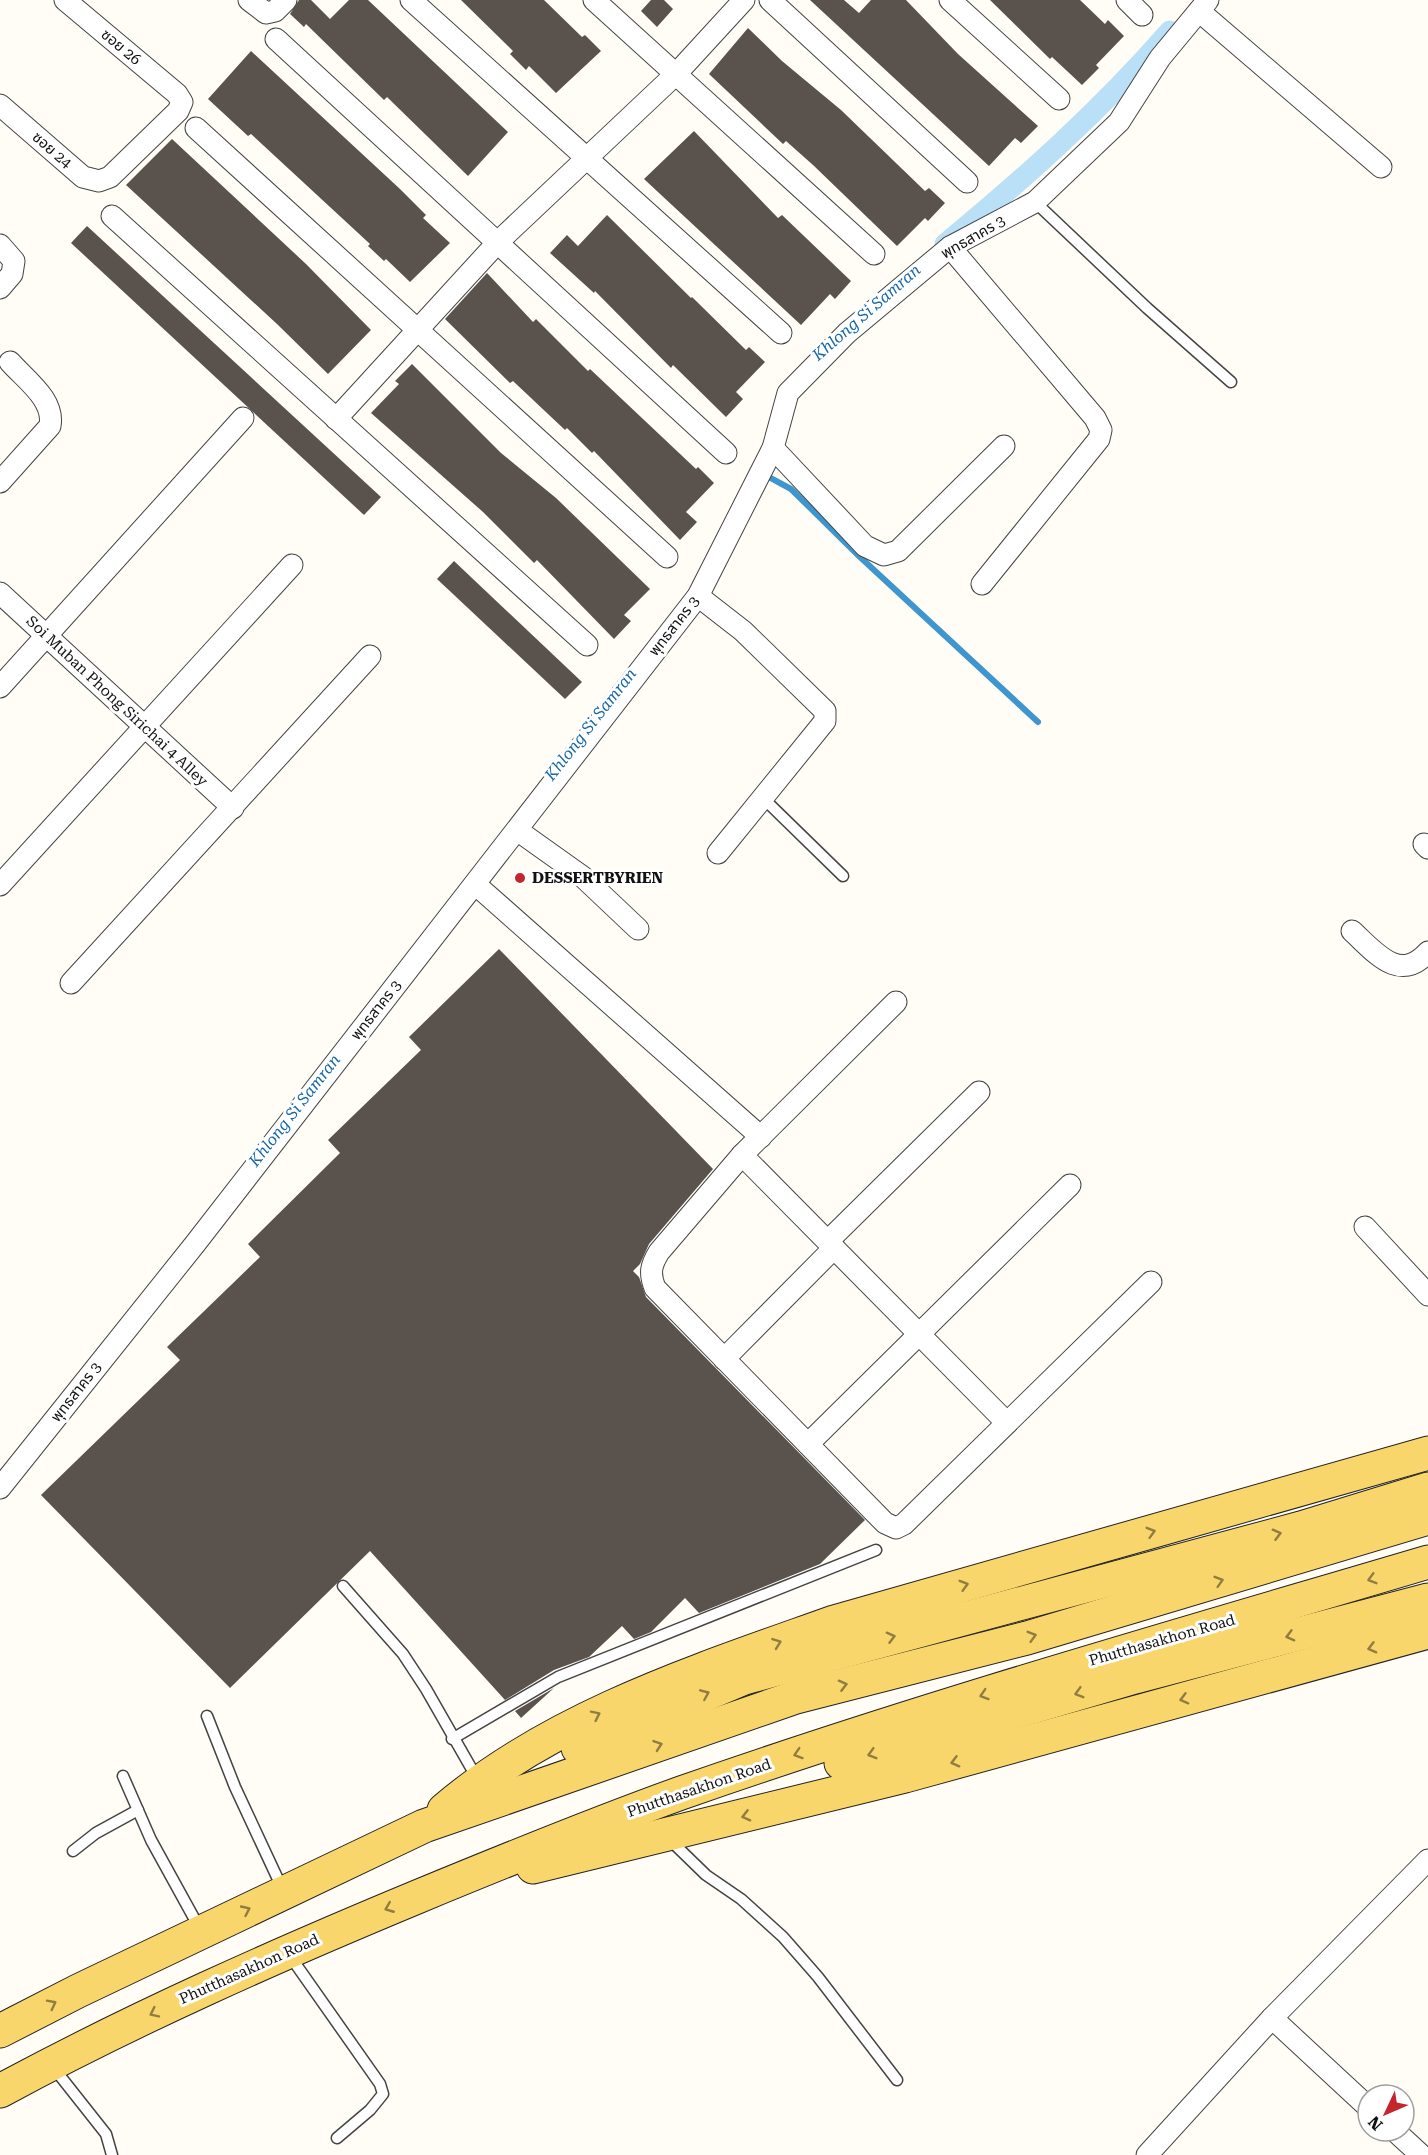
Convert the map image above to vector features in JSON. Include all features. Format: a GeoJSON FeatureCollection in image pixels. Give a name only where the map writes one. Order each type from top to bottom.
{"type":"FeatureCollection","features":[{"type":"Feature","properties":{"kind":"main road"},"geometry":{"type":"LineString","coordinates":[[424,1826],[480,1783],[559,1734],[622,1703],[834,1622],[1428,1453]]}},
{"type":"Feature","properties":{"kind":"main road"},"geometry":{"type":"LineString","coordinates":[[0,2031],[424,1826],[552,1759],[744,1678],[1078,1586],[1301,1528],[1428,1489]]}},
{"type":"Feature","properties":{"kind":"main road"},"geometry":{"type":"LineString","coordinates":[[424,1826],[796,1697],[1027,1638],[1428,1518]]}},
{"type":"Feature","properties":{"kind":"main road","name":"Phutthasakhon Road"},"geometry":{"type":"LineString","coordinates":[[0,2091],[50,2064],[287,1951],[593,1826],[784,1758],[1057,1671],[1428,1562]]}},
{"type":"Feature","properties":{"kind":"main road"},"geometry":{"type":"LineString","coordinates":[[443,1886],[751,1790],[1136,1677],[1428,1600]]}},
{"type":"Feature","properties":{"kind":"main road"},"geometry":{"type":"LineString","coordinates":[[443,1886],[665,1835],[905,1776],[1428,1632]]}},
{"type":"Feature","properties":{"kind":"street","name":"ซอย 26"},"geometry":{"type":"LineString","coordinates":[[65,0],[177,94],[182,102],[178,111],[110,177]]}},
{"type":"Feature","properties":{"kind":"street"},"geometry":{"type":"LineString","coordinates":[[254,4],[266,13],[275,11],[286,0]]}},
{"type":"Feature","properties":{"kind":"street"},"geometry":{"type":"LineString","coordinates":[[411,0],[781,333]]}},
{"type":"Feature","properties":{"kind":"street"},"geometry":{"type":"LineString","coordinates":[[594,0],[874,254]]}},
{"type":"Feature","properties":{"kind":"street"},"geometry":{"type":"LineString","coordinates":[[336,419],[498,242],[677,73],[744,0]]}},
{"type":"Feature","properties":{"kind":"street"},"geometry":{"type":"LineString","coordinates":[[770,0],[968,182]]}},
{"type":"Feature","properties":{"kind":"street"},"geometry":{"type":"LineString","coordinates":[[950,0],[1059,99]]}},
{"type":"Feature","properties":{"kind":"street"},"geometry":{"type":"LineString","coordinates":[[1127,0],[1142,15]]}},
{"type":"Feature","properties":{"kind":"street"},"geometry":{"type":"LineString","coordinates":[[1203,6],[1381,167]]}},
{"type":"Feature","properties":{"kind":"street","name":"พุทธสาคร 3"},"geometry":{"type":"LineString","coordinates":[[0,1488],[195,1244],[698,596],[772,448],[788,393],[847,333],[950,246],[1035,202],[1119,122],[1160,58],[1203,6]]}},
{"type":"Feature","properties":{"kind":"street"},"geometry":{"type":"LineString","coordinates":[[276,39],[726,453]]}},
{"type":"Feature","properties":{"kind":"street","name":"ซอย 24"},"geometry":{"type":"LineString","coordinates":[[0,105],[83,177],[99,181],[110,177]]}},
{"type":"Feature","properties":{"kind":"street"},"geometry":{"type":"LineString","coordinates":[[196,128],[667,557]]}},
{"type":"Feature","properties":{"kind":"street"},"geometry":{"type":"LineString","coordinates":[[112,216],[587,645]]}},
{"type":"Feature","properties":{"kind":"street"},"geometry":{"type":"LineString","coordinates":[[0,245],[14,261],[12,274],[0,288]]}},
{"type":"Feature","properties":{"kind":"street"},"geometry":{"type":"LineString","coordinates":[[950,246],[1095,418],[1101,430],[1099,439],[982,584]]}},
{"type":"Feature","properties":{"kind":"street"},"geometry":{"type":"LineString","coordinates":[[0,483],[50,426],[52,415],[48,404],[10,362]]}},
{"type":"Feature","properties":{"kind":"street"},"geometry":{"type":"LineString","coordinates":[[0,687],[243,418]]}},
{"type":"Feature","properties":{"kind":"street"},"geometry":{"type":"LineString","coordinates":[[772,448],[865,546],[884,555],[898,551],[1004,446]]}},
{"type":"Feature","properties":{"kind":"street"},"geometry":{"type":"LineString","coordinates":[[0,885],[146,728],[292,565]]}},
{"type":"Feature","properties":{"kind":"street","name":"Soi Muban Phong Sirichai 4 Alley"},"geometry":{"type":"LineString","coordinates":[[0,593],[233,807]]}},
{"type":"Feature","properties":{"kind":"street"},"geometry":{"type":"LineString","coordinates":[[698,596],[743,632],[825,711],[825,721],[718,853]]}},
{"type":"Feature","properties":{"kind":"street"},"geometry":{"type":"LineString","coordinates":[[71,983],[370,656]]}},
{"type":"Feature","properties":{"kind":"street"},"geometry":{"type":"LineString","coordinates":[[517,830],[582,877],[638,929]]}},
{"type":"Feature","properties":{"kind":"street"},"geometry":{"type":"LineString","coordinates":[[475,884],[761,1137]]}},
{"type":"Feature","properties":{"kind":"street"},"geometry":{"type":"LineString","coordinates":[[1352,931],[1386,962],[1402,967],[1420,961],[1428,952]]}},
{"type":"Feature","properties":{"kind":"street"},"geometry":{"type":"LineString","coordinates":[[896,1002],[742,1155],[659,1252],[651,1270],[655,1288],[885,1523],[896,1528],[904,1524],[1151,1282]]}},
{"type":"Feature","properties":{"kind":"street"},"geometry":{"type":"LineString","coordinates":[[724,1359],[831,1244],[979,1092]]}},
{"type":"Feature","properties":{"kind":"street"},"geometry":{"type":"LineString","coordinates":[[742,1155],[1007,1423]]}},
{"type":"Feature","properties":{"kind":"street"},"geometry":{"type":"LineString","coordinates":[[808,1444],[1070,1185]]}},
{"type":"Feature","properties":{"kind":"street"},"geometry":{"type":"LineString","coordinates":[[1365,1227],[1428,1295]]}},
{"type":"Feature","properties":{"kind":"street"},"geometry":{"type":"LineString","coordinates":[[1147,2155],[1272,2018],[1428,1860]]}},
{"type":"Feature","properties":{"kind":"street"},"geometry":{"type":"LineString","coordinates":[[1272,2018],[1356,2096]]}},
{"type":"Feature","properties":{"kind":"street"},"geometry":{"type":"LineString","coordinates":[[1408,2143],[1421,2155]]}},
{"type":"Feature","properties":{"kind":"lane"},"geometry":{"type":"LineString","coordinates":[[1035,202],[1147,308],[1231,382]]}},
{"type":"Feature","properties":{"kind":"lane"},"geometry":{"type":"LineString","coordinates":[[762,798],[843,876]]}},
{"type":"Feature","properties":{"kind":"lane"},"geometry":{"type":"LineString","coordinates":[[452,1739],[558,1677],[876,1550]]}},
{"type":"Feature","properties":{"kind":"lane"},"geometry":{"type":"LineString","coordinates":[[343,1586],[403,1654],[426,1689],[452,1739],[480,1783]]}},
{"type":"Feature","properties":{"kind":"lane"},"geometry":{"type":"LineString","coordinates":[[207,1716],[235,1787],[284,1893]]}},
{"type":"Feature","properties":{"kind":"lane"},"geometry":{"type":"LineString","coordinates":[[123,1776],[152,1840],[201,1932]]}},
{"type":"Feature","properties":{"kind":"lane"},"geometry":{"type":"LineString","coordinates":[[73,1851],[105,1828],[138,1810]]}},
{"type":"Feature","properties":{"kind":"lane"},"geometry":{"type":"LineString","coordinates":[[665,1835],[706,1875],[741,1899],[783,1937],[818,1977],[897,2080]]}},
{"type":"Feature","properties":{"kind":"lane"},"geometry":{"type":"LineString","coordinates":[[287,1951],[380,2084],[383,2094],[377,2103],[337,2138]]}},
{"type":"Feature","properties":{"kind":"lane"},"geometry":{"type":"LineString","coordinates":[[50,2064],[106,2134],[112,2155]]}},
{"type":"Feature","properties":{"kind":"building"},"geometry":{"type":"Polygon","coordinates":[[[299,0],[311,0],[330,19],[349,0],[368,0],[508,132],[468,176],[387,97],[384,100],[306,24],[304,27],[290,14],[299,0]]]}},
{"type":"Feature","properties":{"kind":"building"},"geometry":{"type":"Polygon","coordinates":[[[461,0],[544,0],[582,37],[585,35],[601,51],[556,93],[529,66],[526,70],[510,54],[513,51],[461,0]]]}},
{"type":"Feature","properties":{"kind":"building"},"geometry":{"type":"Polygon","coordinates":[[[651,0],[664,0],[673,9],[657,27],[641,11],[651,0]]]}},
{"type":"Feature","properties":{"kind":"building"},"geometry":{"type":"Polygon","coordinates":[[[810,0],[844,0],[859,13],[871,0],[906,0],[958,54],[1038,126],[1021,143],[1015,138],[989,166],[810,0]]]}},
{"type":"Feature","properties":{"kind":"building"},"geometry":{"type":"Polygon","coordinates":[[[990,0],[1080,0],[1105,24],[1108,20],[1124,36],[1096,65],[1099,68],[1082,85],[1052,57],[1050,59],[990,0]]]}},
{"type":"Feature","properties":{"kind":"building"},"geometry":{"type":"Polygon","coordinates":[[[748,28],[782,61],[841,110],[925,191],[929,188],[945,203],[928,221],[925,218],[897,246],[813,165],[786,141],[783,144],[709,74],[748,28]]]}},
{"type":"Feature","properties":{"kind":"building"},"geometry":{"type":"Polygon","coordinates":[[[251,51],[400,189],[426,215],[423,218],[450,243],[410,282],[386,259],[384,261],[368,246],[370,244],[251,134],[248,136],[208,99],[251,51]]]}},
{"type":"Feature","properties":{"kind":"building"},"geometry":{"type":"Polygon","coordinates":[[[694,131],[778,218],[782,215],[851,281],[835,299],[830,294],[801,325],[644,179],[694,131]]]}},
{"type":"Feature","properties":{"kind":"building"},"geometry":{"type":"Polygon","coordinates":[[[172,139],[306,264],[371,330],[328,374],[126,185],[172,139]]]}},
{"type":"Feature","properties":{"kind":"building"},"geometry":{"type":"Polygon","coordinates":[[[607,215],[746,350],[749,347],[765,362],[736,392],[743,399],[726,417],[673,365],[671,368],[595,291],[594,293],[550,253],[567,235],[578,246],[607,215]]]}},
{"type":"Feature","properties":{"kind":"building"},"geometry":{"type":"Polygon","coordinates":[[[87,226],[381,497],[364,515],[71,243],[87,226]]]}},
{"type":"Feature","properties":{"kind":"building"},"geometry":{"type":"Polygon","coordinates":[[[487,273],[533,322],[536,319],[588,371],[590,369],[696,469],[698,467],[714,483],[686,512],[697,522],[680,540],[594,451],[592,453],[567,428],[565,430],[513,381],[510,383],[445,319],[487,273]]]}},
{"type":"Feature","properties":{"kind":"building"},"geometry":{"type":"Polygon","coordinates":[[[412,364],[501,453],[556,498],[650,589],[624,615],[631,621],[614,639],[537,560],[534,563],[483,512],[371,413],[399,384],[395,381],[412,364]]]}},
{"type":"Feature","properties":{"kind":"building"},"geometry":{"type":"Polygon","coordinates":[[[454,561],[582,682],[565,699],[437,579],[454,561]]]}},
{"type":"Feature","properties":{"kind":"building"},"geometry":{"type":"Polygon","coordinates":[[[499,949],[713,1169],[649,1244],[640,1264],[633,1271],[639,1277],[646,1297],[865,1520],[820,1564],[699,1613],[685,1598],[651,1632],[634,1639],[622,1626],[589,1657],[554,1670],[505,1700],[370,1551],[230,1688],[41,1495],[180,1360],[167,1347],[260,1257],[248,1244],[340,1153],[328,1140],[421,1050],[409,1037],[499,949]]]}},
{"type":"Feature","properties":{"kind":"building"},"geometry":{"type":"Polygon","coordinates":[[[554,1688],[521,1718],[515,1711],[554,1688]]]}},
{"type":"Feature","properties":{"kind":"waterway","name":"Khlong Si Samran"},"geometry":{"type":"LineString","coordinates":[[945,244],[1062,142],[1170,31]]}},
{"type":"Feature","properties":{"kind":"waterway"},"geometry":{"type":"LineString","coordinates":[[763,474],[791,489],[860,557],[1038,722]]}},
{"type":"Feature","properties":{"kind":"place","name":"DESSERTBYRIEN"},"geometry":{"type":"Point","coordinates":[520,878]}}]}
